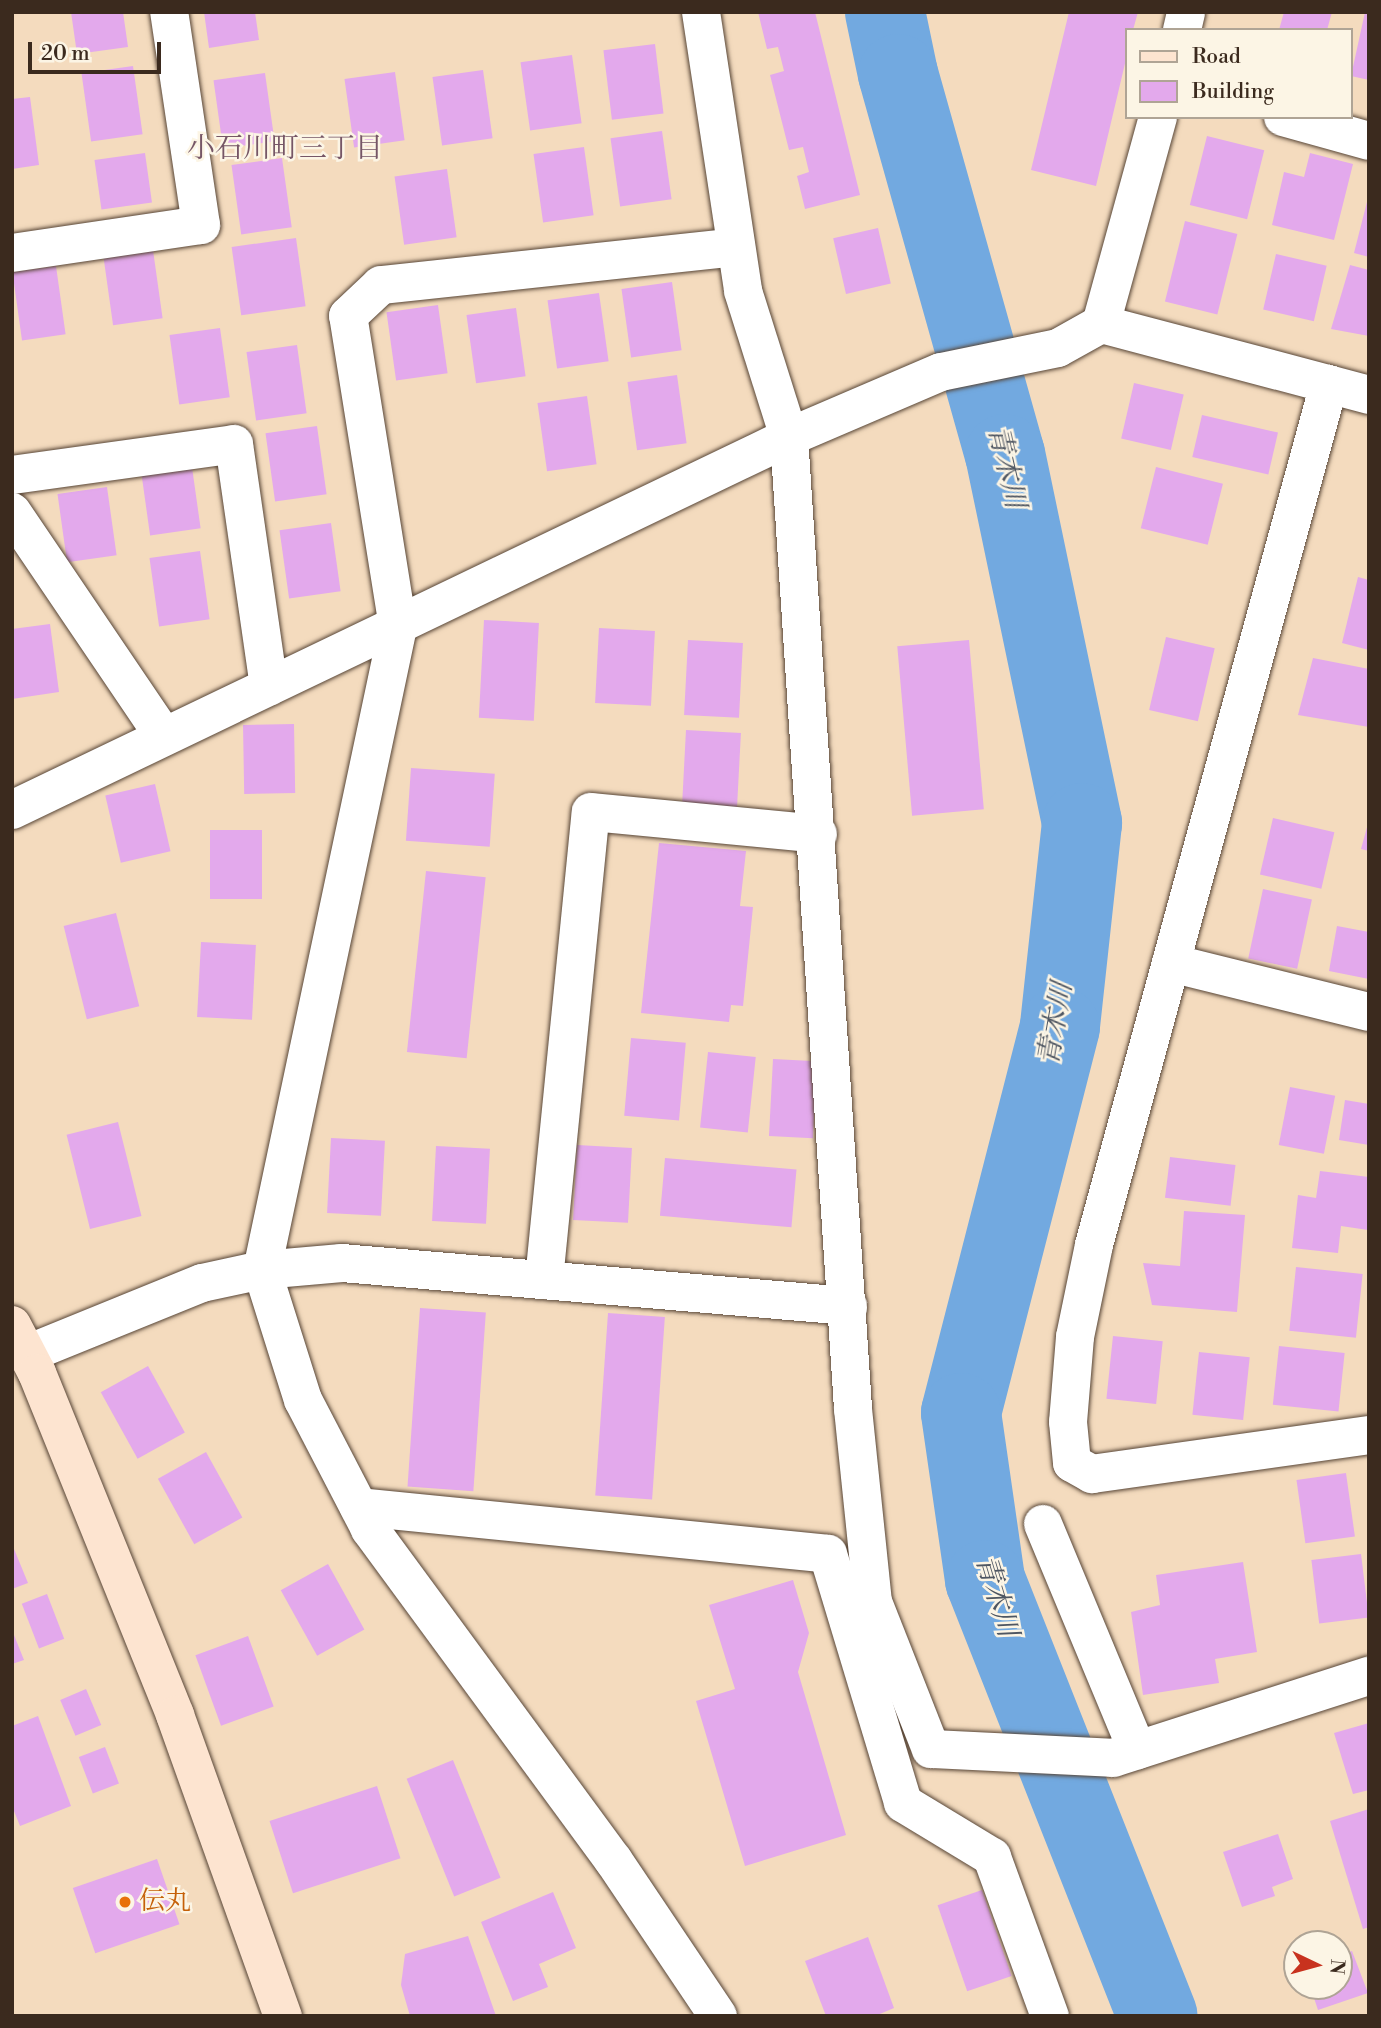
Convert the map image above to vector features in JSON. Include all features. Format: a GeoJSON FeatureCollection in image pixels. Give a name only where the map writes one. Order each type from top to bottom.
{"type":"FeatureCollection","features":[{"type":"Feature","properties":{"kind":"street"},"geometry":{"type":"LineString","coordinates":[[12,253],[201,225],[169,12]]}},
{"type":"Feature","properties":{"kind":"street"},"geometry":{"type":"LineString","coordinates":[[701,12],[743,290],[789,437],[818,834],[853,1409],[873,1602],[931,1749],[1125,1754],[1369,1676]]}},
{"type":"Feature","properties":{"kind":"street"},"geometry":{"type":"LineString","coordinates":[[1101,324],[1157,119]]}},
{"type":"Feature","properties":{"kind":"street"},"geometry":{"type":"LineString","coordinates":[[1290,119],[1369,141]]}},
{"type":"Feature","properties":{"kind":"street"},"geometry":{"type":"LineString","coordinates":[[718,2016],[613,1860],[370,1529],[303,1400],[262,1270],[398,627],[348,316],[382,285],[736,247]]}},
{"type":"Feature","properties":{"kind":"street"},"geometry":{"type":"LineString","coordinates":[[12,810],[163,735],[398,627],[789,437],[942,372],[1058,348],[1101,324],[1369,395]]}},
{"type":"Feature","properties":{"kind":"street"},"geometry":{"type":"LineString","coordinates":[[1329,384],[1094,1245],[1075,1336],[1068,1422],[1072,1463],[1092,1474],[1369,1435]]}},
{"type":"Feature","properties":{"kind":"street"},"geometry":{"type":"LineString","coordinates":[[12,475],[234,444],[269,686]]}},
{"type":"Feature","properties":{"kind":"street"},"geometry":{"type":"LineString","coordinates":[[12,512],[163,735]]}},
{"type":"Feature","properties":{"kind":"street"},"geometry":{"type":"LineString","coordinates":[[544,1280],[590,812],[818,834]]}},
{"type":"Feature","properties":{"kind":"street"},"geometry":{"type":"LineString","coordinates":[[1171,963],[1369,1012]]}},
{"type":"Feature","properties":{"kind":"street"},"geometry":{"type":"LineString","coordinates":[[283,2016],[175,1715],[20,1339],[202,1283],[262,1270],[342,1263],[848,1306]]}},
{"type":"Feature","properties":{"kind":"street"},"geometry":{"type":"LineString","coordinates":[[359,1507],[828,1554],[903,1803],[992,1857],[1050,2016]]}},
{"type":"Feature","properties":{"kind":"street"},"geometry":{"type":"LineString","coordinates":[[1043,1524],[1125,1754]]}},
{"type":"Feature","properties":{"kind":"building"},"geometry":{"type":"Polygon","coordinates":[[[71,12],[123,12],[128,47],[77,54],[71,12]]]}},
{"type":"Feature","properties":{"kind":"building"},"geometry":{"type":"Polygon","coordinates":[[[204,12],[255,12],[259,40],[209,48],[204,12]]]}},
{"type":"Feature","properties":{"kind":"building"},"geometry":{"type":"Polygon","coordinates":[[[758,12],[815,12],[860,195],[805,209],[797,176],[809,172],[803,147],[789,150],[770,75],[784,71],[778,47],[767,49],[758,12]]]}},
{"type":"Feature","properties":{"kind":"building"},"geometry":{"type":"Polygon","coordinates":[[[1069,12],[1138,12],[1134,28],[1126,28],[1126,59],[1096,186],[1031,170],[1069,12]]]}},
{"type":"Feature","properties":{"kind":"building"},"geometry":{"type":"Polygon","coordinates":[[[1284,12],[1332,12],[1328,28],[1280,28],[1284,12]]]}},
{"type":"Feature","properties":{"kind":"building"},"geometry":{"type":"Polygon","coordinates":[[[1365,12],[1369,12],[1369,80],[1353,76],[1365,12]]]}},
{"type":"Feature","properties":{"kind":"building"},"geometry":{"type":"Polygon","coordinates":[[[655,44],[664,113],[612,120],[603,50],[655,44]]]}},
{"type":"Feature","properties":{"kind":"building"},"geometry":{"type":"Polygon","coordinates":[[[572,55],[582,123],[530,131],[521,62],[572,55]]]}},
{"type":"Feature","properties":{"kind":"building"},"geometry":{"type":"Polygon","coordinates":[[[133,66],[143,134],[91,142],[82,73],[133,66]]]}},
{"type":"Feature","properties":{"kind":"building"},"geometry":{"type":"Polygon","coordinates":[[[483,70],[493,138],[442,145],[432,77],[483,70]]]}},
{"type":"Feature","properties":{"kind":"building"},"geometry":{"type":"Polygon","coordinates":[[[395,72],[405,140],[354,147],[344,79],[395,72]]]}},
{"type":"Feature","properties":{"kind":"building"},"geometry":{"type":"Polygon","coordinates":[[[265,73],[275,141],[223,149],[214,80],[265,73]]]}},
{"type":"Feature","properties":{"kind":"building"},"geometry":{"type":"Polygon","coordinates":[[[30,97],[39,165],[12,169],[12,99],[30,97]]]}},
{"type":"Feature","properties":{"kind":"building"},"geometry":{"type":"Polygon","coordinates":[[[662,131],[672,199],[620,207],[611,138],[662,131]]]}},
{"type":"Feature","properties":{"kind":"building"},"geometry":{"type":"Polygon","coordinates":[[[1207,136],[1264,150],[1247,219],[1190,205],[1207,136]]]}},
{"type":"Feature","properties":{"kind":"building"},"geometry":{"type":"Polygon","coordinates":[[[584,147],[594,215],[543,222],[533,154],[584,147]]]}},
{"type":"Feature","properties":{"kind":"building"},"geometry":{"type":"Polygon","coordinates":[[[145,153],[152,203],[101,210],[94,160],[145,153]]]}},
{"type":"Feature","properties":{"kind":"building"},"geometry":{"type":"Polygon","coordinates":[[[1310,153],[1353,164],[1334,240],[1272,225],[1284,172],[1304,177],[1310,153]]]}},
{"type":"Feature","properties":{"kind":"building"},"geometry":{"type":"Polygon","coordinates":[[[282,158],[292,227],[241,234],[231,165],[282,158]]]}},
{"type":"Feature","properties":{"kind":"building"},"geometry":{"type":"Polygon","coordinates":[[[447,169],[457,237],[404,245],[395,176],[447,169]]]}},
{"type":"Feature","properties":{"kind":"building"},"geometry":{"type":"Polygon","coordinates":[[[1369,194],[1369,257],[1354,253],[1369,194]]]}},
{"type":"Feature","properties":{"kind":"building"},"geometry":{"type":"Polygon","coordinates":[[[1185,221],[1237,234],[1217,315],[1165,302],[1185,221]]]}},
{"type":"Feature","properties":{"kind":"building"},"geometry":{"type":"Polygon","coordinates":[[[878,228],[891,284],[846,294],[833,238],[878,228]]]}},
{"type":"Feature","properties":{"kind":"building"},"geometry":{"type":"Polygon","coordinates":[[[296,238],[306,306],[241,315],[232,247],[296,238]]]}},
{"type":"Feature","properties":{"kind":"building"},"geometry":{"type":"Polygon","coordinates":[[[153,250],[163,318],[113,325],[103,257],[153,250]]]}},
{"type":"Feature","properties":{"kind":"building"},"geometry":{"type":"Polygon","coordinates":[[[1276,254],[1327,266],[1314,321],[1263,310],[1276,254]]]}},
{"type":"Feature","properties":{"kind":"building"},"geometry":{"type":"Polygon","coordinates":[[[1350,265],[1369,270],[1369,336],[1331,329],[1350,265]]]}},
{"type":"Feature","properties":{"kind":"building"},"geometry":{"type":"Polygon","coordinates":[[[56,266],[66,334],[22,340],[12,272],[56,266]]]}},
{"type":"Feature","properties":{"kind":"building"},"geometry":{"type":"Polygon","coordinates":[[[672,282],[682,350],[631,357],[621,289],[672,282]]]}},
{"type":"Feature","properties":{"kind":"building"},"geometry":{"type":"Polygon","coordinates":[[[599,293],[609,361],[557,369],[548,300],[599,293]]]}},
{"type":"Feature","properties":{"kind":"building"},"geometry":{"type":"Polygon","coordinates":[[[438,305],[448,373],[396,381],[387,312],[438,305]]]}},
{"type":"Feature","properties":{"kind":"building"},"geometry":{"type":"Polygon","coordinates":[[[516,308],[526,376],[476,383],[466,315],[516,308]]]}},
{"type":"Feature","properties":{"kind":"building"},"geometry":{"type":"Polygon","coordinates":[[[220,328],[230,397],[179,404],[169,335],[220,328]]]}},
{"type":"Feature","properties":{"kind":"building"},"geometry":{"type":"Polygon","coordinates":[[[297,345],[307,413],[256,420],[246,352],[297,345]]]}},
{"type":"Feature","properties":{"kind":"building"},"geometry":{"type":"Polygon","coordinates":[[[677,375],[687,443],[637,450],[627,382],[677,375]]]}},
{"type":"Feature","properties":{"kind":"building"},"geometry":{"type":"Polygon","coordinates":[[[1134,383],[1184,394],[1171,450],[1121,439],[1134,383]]]}},
{"type":"Feature","properties":{"kind":"building"},"geometry":{"type":"Polygon","coordinates":[[[587,396],[597,464],[547,471],[537,403],[587,396]]]}},
{"type":"Feature","properties":{"kind":"building"},"geometry":{"type":"Polygon","coordinates":[[[1202,415],[1278,433],[1268,474],[1192,457],[1202,415]]]}},
{"type":"Feature","properties":{"kind":"building"},"geometry":{"type":"Polygon","coordinates":[[[317,426],[327,494],[275,502],[266,433],[317,426]]]}},
{"type":"Feature","properties":{"kind":"building"},"geometry":{"type":"Polygon","coordinates":[[[191,460],[201,528],[150,535],[140,467],[191,460]]]}},
{"type":"Feature","properties":{"kind":"building"},"geometry":{"type":"Polygon","coordinates":[[[1156,467],[1223,484],[1208,545],[1141,528],[1156,467]]]}},
{"type":"Feature","properties":{"kind":"building"},"geometry":{"type":"Polygon","coordinates":[[[107,487],[117,555],[67,562],[57,494],[107,487]]]}},
{"type":"Feature","properties":{"kind":"building"},"geometry":{"type":"Polygon","coordinates":[[[331,523],[341,591],[289,599],[280,530],[331,523]]]}},
{"type":"Feature","properties":{"kind":"building"},"geometry":{"type":"Polygon","coordinates":[[[200,551],[210,619],[159,626],[149,558],[200,551]]]}},
{"type":"Feature","properties":{"kind":"building"},"geometry":{"type":"Polygon","coordinates":[[[1358,577],[1369,580],[1369,650],[1342,643],[1358,577]]]}},
{"type":"Feature","properties":{"kind":"building"},"geometry":{"type":"Polygon","coordinates":[[[484,620],[539,623],[534,721],[479,718],[484,620]]]}},
{"type":"Feature","properties":{"kind":"building"},"geometry":{"type":"Polygon","coordinates":[[[50,624],[59,692],[12,699],[12,629],[50,624]]]}},
{"type":"Feature","properties":{"kind":"building"},"geometry":{"type":"Polygon","coordinates":[[[599,628],[655,631],[651,706],[595,703],[599,628]]]}},
{"type":"Feature","properties":{"kind":"building"},"geometry":{"type":"Polygon","coordinates":[[[1166,637],[1215,648],[1198,721],[1149,710],[1166,637]]]}},
{"type":"Feature","properties":{"kind":"building"},"geometry":{"type":"Polygon","coordinates":[[[688,640],[743,643],[739,718],[684,715],[688,640]]]}},
{"type":"Feature","properties":{"kind":"building"},"geometry":{"type":"Polygon","coordinates":[[[969,640],[984,809],[912,816],[897,646],[969,640]]]}},
{"type":"Feature","properties":{"kind":"building"},"geometry":{"type":"Polygon","coordinates":[[[1313,658],[1369,669],[1369,727],[1298,715],[1313,658]]]}},
{"type":"Feature","properties":{"kind":"building"},"geometry":{"type":"Polygon","coordinates":[[[294,724],[295,793],[244,794],[243,725],[294,724]]]}},
{"type":"Feature","properties":{"kind":"building"},"geometry":{"type":"Polygon","coordinates":[[[686,730],[741,733],[737,808],[682,805],[686,730]]]}},
{"type":"Feature","properties":{"kind":"building"},"geometry":{"type":"Polygon","coordinates":[[[411,768],[495,774],[490,847],[406,841],[411,768]]]}},
{"type":"Feature","properties":{"kind":"building"},"geometry":{"type":"Polygon","coordinates":[[[155,784],[171,851],[121,863],[105,795],[155,784]]]}},
{"type":"Feature","properties":{"kind":"building"},"geometry":{"type":"Polygon","coordinates":[[[1273,818],[1334,832],[1321,889],[1260,875],[1273,818]]]}},
{"type":"Feature","properties":{"kind":"building"},"geometry":{"type":"Polygon","coordinates":[[[1369,820],[1369,851],[1361,849],[1369,820]]]}},
{"type":"Feature","properties":{"kind":"building"},"geometry":{"type":"Polygon","coordinates":[[[210,830],[262,830],[262,899],[210,899],[210,830]]]}},
{"type":"Feature","properties":{"kind":"building"},"geometry":{"type":"Polygon","coordinates":[[[659,843],[746,851],[740,906],[753,907],[743,1006],[731,1005],[729,1022],[641,1013],[659,843]]]}},
{"type":"Feature","properties":{"kind":"building"},"geometry":{"type":"Polygon","coordinates":[[[426,871],[486,877],[467,1058],[407,1052],[426,871]]]}},
{"type":"Feature","properties":{"kind":"building"},"geometry":{"type":"Polygon","coordinates":[[[1263,889],[1312,899],[1297,969],[1248,958],[1263,889]]]}},
{"type":"Feature","properties":{"kind":"building"},"geometry":{"type":"Polygon","coordinates":[[[116,913],[139,1006],[87,1019],[64,926],[116,913]]]}},
{"type":"Feature","properties":{"kind":"building"},"geometry":{"type":"Polygon","coordinates":[[[1337,926],[1369,932],[1369,979],[1329,971],[1337,926]]]}},
{"type":"Feature","properties":{"kind":"building"},"geometry":{"type":"Polygon","coordinates":[[[201,942],[256,945],[252,1020],[197,1017],[201,942]]]}},
{"type":"Feature","properties":{"kind":"building"},"geometry":{"type":"Polygon","coordinates":[[[631,1038],[686,1043],[679,1120],[624,1116],[631,1038]]]}},
{"type":"Feature","properties":{"kind":"building"},"geometry":{"type":"Polygon","coordinates":[[[708,1052],[756,1057],[748,1133],[700,1128],[708,1052]]]}},
{"type":"Feature","properties":{"kind":"building"},"geometry":{"type":"Polygon","coordinates":[[[773,1059],[817,1061],[813,1138],[769,1136],[773,1059]]]}},
{"type":"Feature","properties":{"kind":"building"},"geometry":{"type":"Polygon","coordinates":[[[1290,1087],[1335,1096],[1324,1154],[1279,1145],[1290,1087]]]}},
{"type":"Feature","properties":{"kind":"building"},"geometry":{"type":"Polygon","coordinates":[[[1345,1100],[1369,1104],[1369,1145],[1339,1140],[1345,1100]]]}},
{"type":"Feature","properties":{"kind":"building"},"geometry":{"type":"Polygon","coordinates":[[[118,1122],[141,1216],[90,1229],[67,1135],[118,1122]]]}},
{"type":"Feature","properties":{"kind":"building"},"geometry":{"type":"Polygon","coordinates":[[[331,1138],[385,1141],[381,1216],[327,1213],[331,1138]]]}},
{"type":"Feature","properties":{"kind":"building"},"geometry":{"type":"Polygon","coordinates":[[[577,1145],[632,1148],[628,1223],[573,1220],[577,1145]]]}},
{"type":"Feature","properties":{"kind":"building"},"geometry":{"type":"Polygon","coordinates":[[[436,1146],[490,1149],[486,1224],[432,1221],[436,1146]]]}},
{"type":"Feature","properties":{"kind":"building"},"geometry":{"type":"Polygon","coordinates":[[[1170,1157],[1236,1165],[1231,1206],[1165,1198],[1170,1157]]]}},
{"type":"Feature","properties":{"kind":"building"},"geometry":{"type":"Polygon","coordinates":[[[665,1158],[796,1170],[791,1227],[660,1216],[665,1158]]]}},
{"type":"Feature","properties":{"kind":"building"},"geometry":{"type":"Polygon","coordinates":[[[1320,1171],[1369,1177],[1368,1230],[1341,1226],[1338,1253],[1292,1248],[1298,1195],[1316,1198],[1320,1171]]]}},
{"type":"Feature","properties":{"kind":"building"},"geometry":{"type":"Polygon","coordinates":[[[1184,1211],[1245,1215],[1237,1312],[1152,1305],[1143,1263],[1180,1266],[1184,1211]]]}},
{"type":"Feature","properties":{"kind":"building"},"geometry":{"type":"Polygon","coordinates":[[[1296,1267],[1363,1274],[1356,1338],[1289,1331],[1296,1267]]]}},
{"type":"Feature","properties":{"kind":"building"},"geometry":{"type":"Polygon","coordinates":[[[420,1308],[486,1313],[473,1491],[408,1487],[420,1308]]]}},
{"type":"Feature","properties":{"kind":"building"},"geometry":{"type":"Polygon","coordinates":[[[608,1313],[665,1317],[652,1500],[595,1496],[608,1313]]]}},
{"type":"Feature","properties":{"kind":"building"},"geometry":{"type":"Polygon","coordinates":[[[1113,1336],[1163,1341],[1156,1404],[1106,1399],[1113,1336]]]}},
{"type":"Feature","properties":{"kind":"building"},"geometry":{"type":"Polygon","coordinates":[[[1279,1346],[1345,1353],[1338,1412],[1273,1405],[1279,1346]]]}},
{"type":"Feature","properties":{"kind":"building"},"geometry":{"type":"Polygon","coordinates":[[[1199,1352],[1250,1357],[1243,1420],[1192,1415],[1199,1352]]]}},
{"type":"Feature","properties":{"kind":"building"},"geometry":{"type":"Polygon","coordinates":[[[148,1366],[185,1432],[138,1459],[101,1392],[148,1366]]]}},
{"type":"Feature","properties":{"kind":"building"},"geometry":{"type":"Polygon","coordinates":[[[206,1452],[242,1518],[194,1544],[158,1479],[206,1452]]]}},
{"type":"Feature","properties":{"kind":"building"},"geometry":{"type":"Polygon","coordinates":[[[1346,1473],[1355,1536],[1305,1543],[1296,1480],[1346,1473]]]}},
{"type":"Feature","properties":{"kind":"building"},"geometry":{"type":"Polygon","coordinates":[[[12,1544],[28,1583],[12,1589],[12,1544]]]}},
{"type":"Feature","properties":{"kind":"building"},"geometry":{"type":"Polygon","coordinates":[[[1361,1554],[1369,1618],[1319,1624],[1311,1560],[1361,1554]]]}},
{"type":"Feature","properties":{"kind":"building"},"geometry":{"type":"Polygon","coordinates":[[[1243,1562],[1257,1652],[1215,1659],[1219,1683],[1143,1695],[1131,1612],[1160,1605],[1156,1575],[1243,1562]]]}},
{"type":"Feature","properties":{"kind":"building"},"geometry":{"type":"Polygon","coordinates":[[[328,1564],[364,1630],[317,1656],[281,1590],[328,1564]]]}},
{"type":"Feature","properties":{"kind":"building"},"geometry":{"type":"Polygon","coordinates":[[[793,1580],[809,1633],[798,1672],[846,1835],[745,1866],[696,1701],[735,1689],[709,1605],[793,1580]]]}},
{"type":"Feature","properties":{"kind":"building"},"geometry":{"type":"Polygon","coordinates":[[[47,1594],[64,1639],[39,1648],[22,1604],[47,1594]]]}},
{"type":"Feature","properties":{"kind":"building"},"geometry":{"type":"Polygon","coordinates":[[[12,1630],[24,1660],[12,1664],[12,1630]]]}},
{"type":"Feature","properties":{"kind":"building"},"geometry":{"type":"Polygon","coordinates":[[[248,1636],[274,1706],[221,1726],[195,1655],[248,1636]]]}},
{"type":"Feature","properties":{"kind":"building"},"geometry":{"type":"Polygon","coordinates":[[[86,1689],[101,1725],[75,1736],[60,1700],[86,1689]]]}},
{"type":"Feature","properties":{"kind":"building"},"geometry":{"type":"Polygon","coordinates":[[[38,1716],[71,1806],[20,1826],[12,1806],[12,1726],[38,1716]]]}},
{"type":"Feature","properties":{"kind":"building"},"geometry":{"type":"Polygon","coordinates":[[[1369,1723],[1369,1790],[1353,1794],[1334,1733],[1369,1723]]]}},
{"type":"Feature","properties":{"kind":"building"},"geometry":{"type":"Polygon","coordinates":[[[105,1747],[119,1783],[93,1793],[79,1757],[105,1747]]]}},
{"type":"Feature","properties":{"kind":"building"},"geometry":{"type":"Polygon","coordinates":[[[453,1760],[501,1878],[454,1896],[407,1779],[453,1760]]]}},
{"type":"Feature","properties":{"kind":"building"},"geometry":{"type":"Polygon","coordinates":[[[377,1786],[400,1858],[293,1893],[270,1821],[377,1786]]]}},
{"type":"Feature","properties":{"kind":"building"},"geometry":{"type":"Polygon","coordinates":[[[1369,1809],[1369,1927],[1363,1929],[1330,1821],[1369,1809]]]}},
{"type":"Feature","properties":{"kind":"building"},"geometry":{"type":"Polygon","coordinates":[[[1278,1834],[1293,1879],[1272,1887],[1275,1896],[1242,1907],[1223,1852],[1278,1834]]]}},
{"type":"Feature","properties":{"kind":"building"},"geometry":{"type":"Polygon","coordinates":[[[157,1859],[179,1924],[95,1953],[73,1888],[157,1859]]]}},
{"type":"Feature","properties":{"kind":"building"},"geometry":{"type":"Polygon","coordinates":[[[982,1890],[1012,1976],[967,1991],[938,1905],[982,1890]]]}},
{"type":"Feature","properties":{"kind":"building"},"geometry":{"type":"Polygon","coordinates":[[[553,1892],[576,1948],[539,1964],[548,1987],[513,2001],[481,1922],[553,1892]]]}},
{"type":"Feature","properties":{"kind":"building"},"geometry":{"type":"Polygon","coordinates":[[[468,1936],[496,2016],[410,2016],[401,1985],[405,1954],[468,1936]]]}},
{"type":"Feature","properties":{"kind":"building"},"geometry":{"type":"Polygon","coordinates":[[[868,1937],[894,2008],[875,2016],[826,2016],[805,1961],[868,1937]]]}},
{"type":"Feature","properties":{"kind":"building"},"geometry":{"type":"Polygon","coordinates":[[[1353,1954],[1368,1993],[1353,1998],[1353,1954]]]}},
{"type":"Feature","properties":{"kind":"building"},"geometry":{"type":"Polygon","coordinates":[[[1315,2000],[1347,2000],[1318,2010],[1315,2000]]]}},
{"type":"Feature","properties":{"kind":"waterway","name":"青木川"},"geometry":{"type":"LineString","coordinates":[[885,12],[898,74],[1005,454],[1082,823],[1060,1027],[961,1413],[985,1580],[1158,2016]]}},
{"type":"Feature","properties":{"kind":"place","name":"伝丸"},"geometry":{"type":"Point","coordinates":[125,1902]}},
{"type":"Feature","properties":{"kind":"district","name":"小石川町三丁目"},"geometry":{"type":"Point","coordinates":[285,149]}}]}
